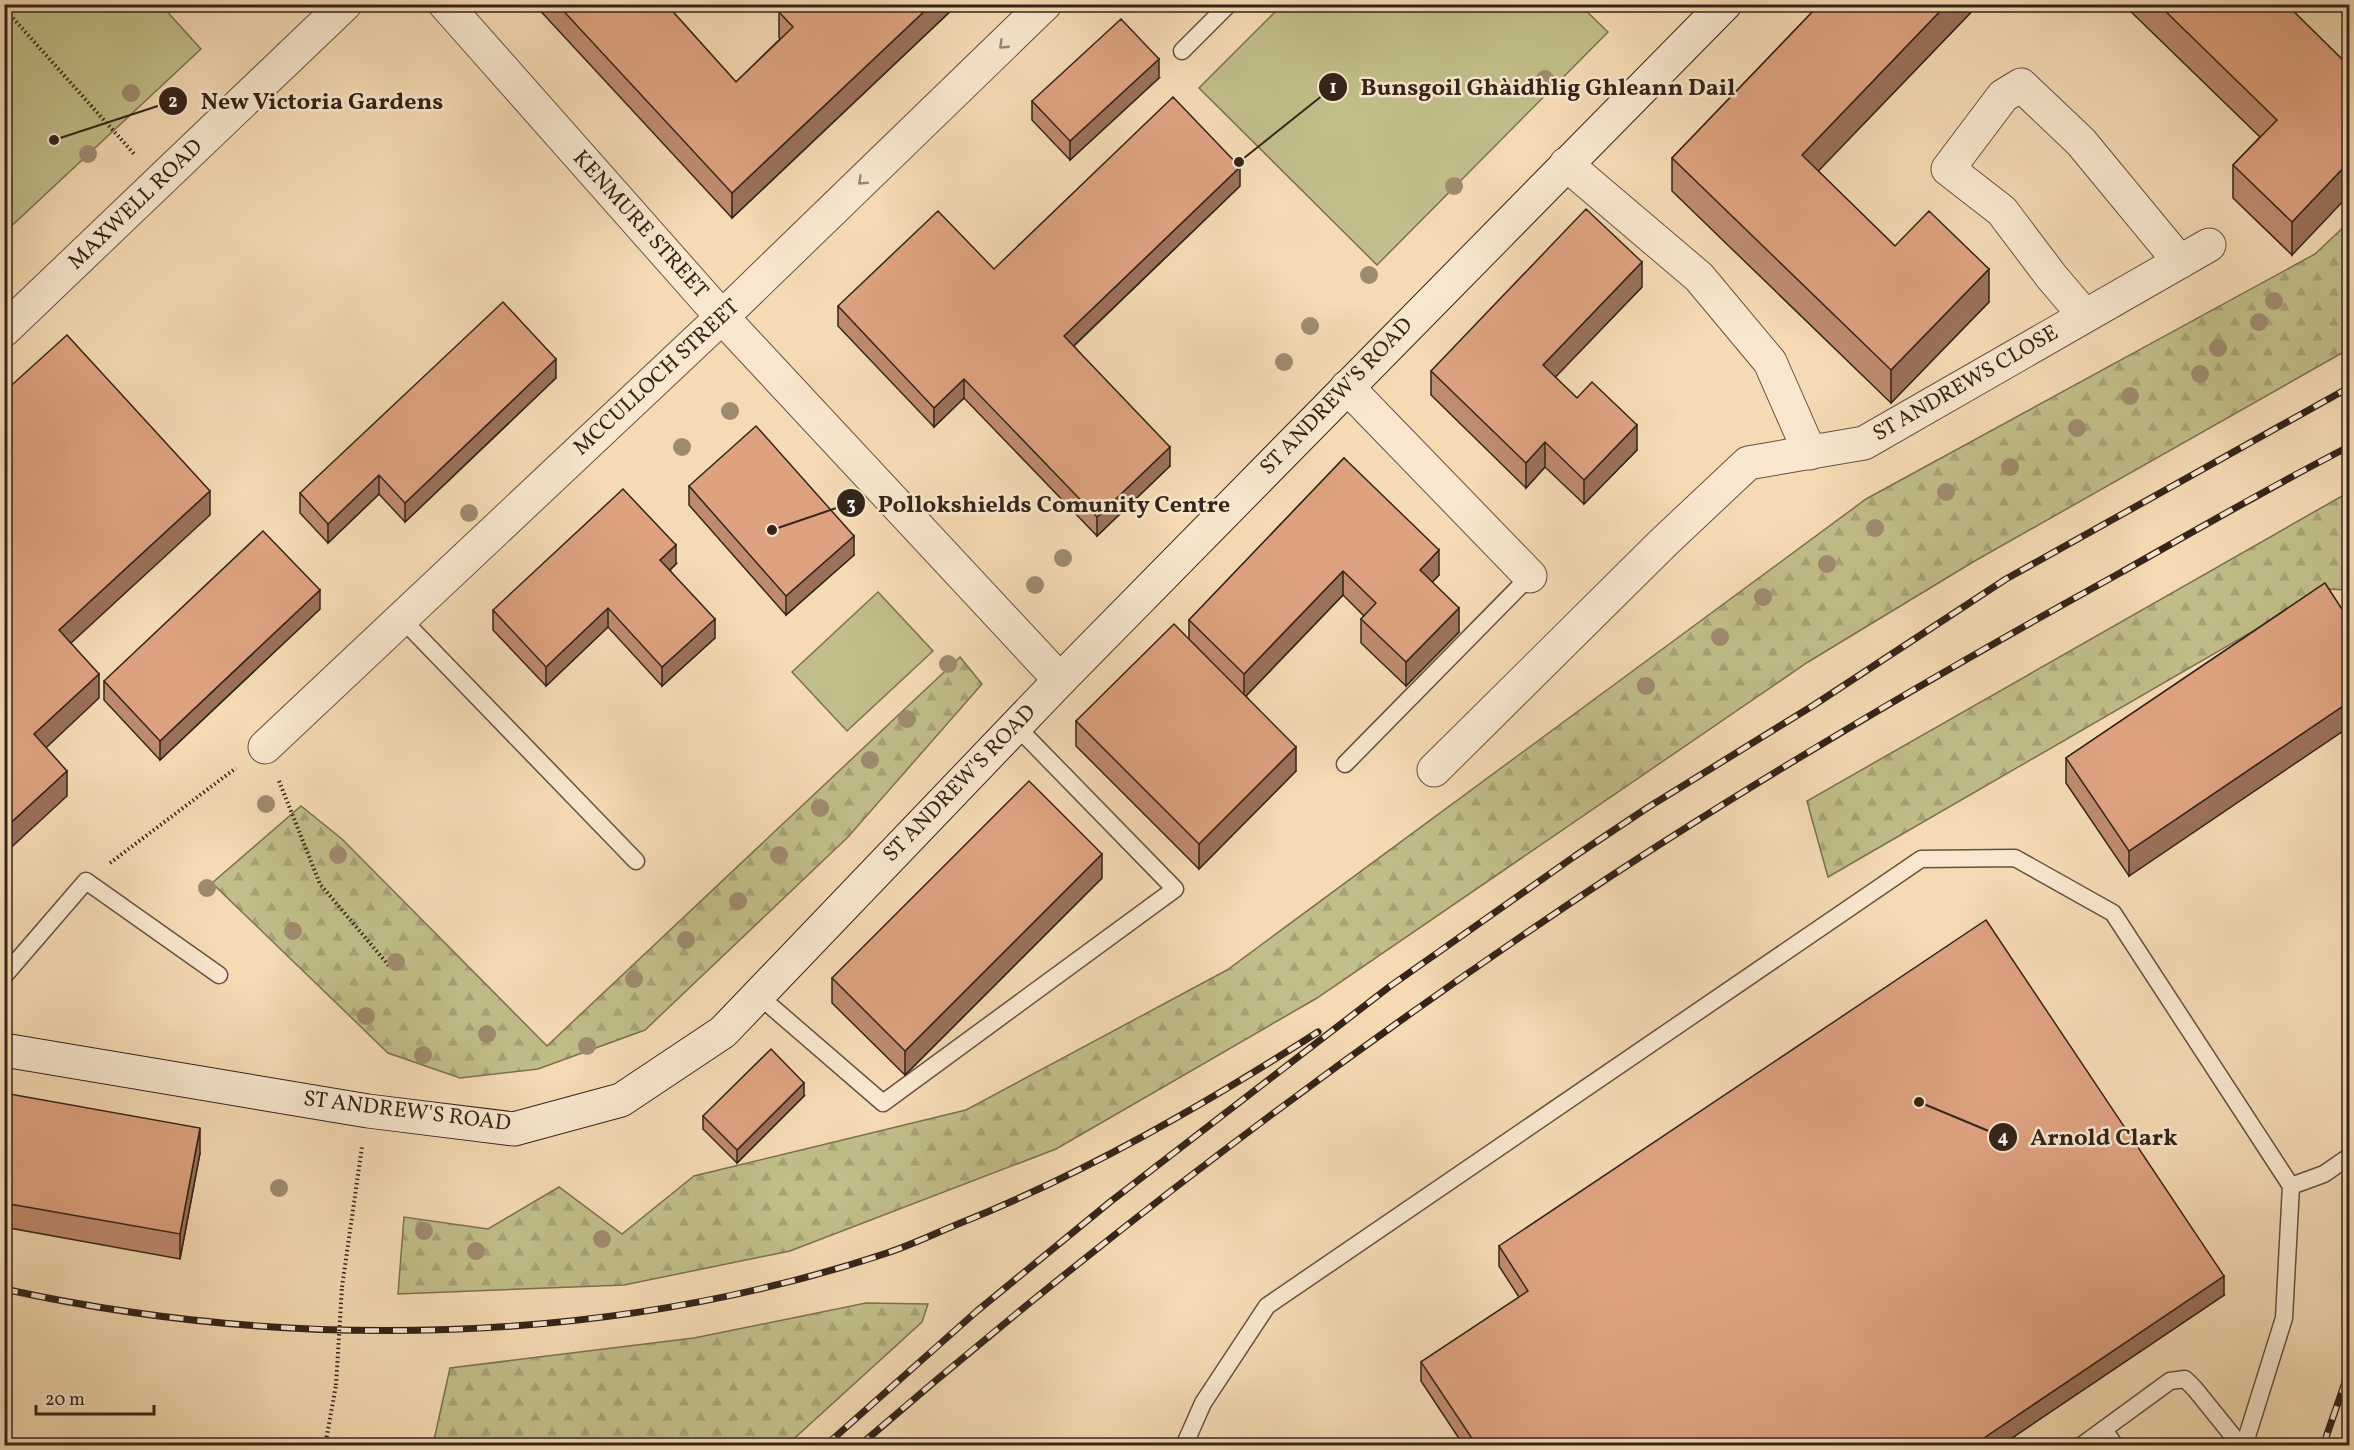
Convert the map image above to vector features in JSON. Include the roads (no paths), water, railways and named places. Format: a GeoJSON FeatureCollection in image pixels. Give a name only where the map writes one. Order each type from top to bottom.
{"type":"FeatureCollection","features":[{"type":"Feature","properties":{"kind":"street","name":"MAXWELL ROAD"},"geometry":{"type":"LineString","coordinates":[[4,330],[345,4]]}},
{"type":"Feature","properties":{"kind":"street","name":"KENMURE STREET"},"geometry":{"type":"LineString","coordinates":[[445,4],[722,317],[1060,680]]}},
{"type":"Feature","properties":{"kind":"street","name":"MCCULLOCH STREET"},"geometry":{"type":"LineString","coordinates":[[265,747],[722,317],[1045,4]]}},
{"type":"Feature","properties":{"kind":"street","name":"ST ANDREW'S ROAD"},"geometry":{"type":"LineString","coordinates":[[4,1050],[368,1111],[514,1129],[621,1100],[723,1032],[1060,680],[1725,4]]}},
{"type":"Feature","properties":{"kind":"street","name":"ST ANDREWS CLOSE"},"geometry":{"type":"LineString","coordinates":[[2085,316],[2051,276],[2002,211],[1948,169],[2002,96],[2021,85],[2081,142],[2180,262]]}},
{"type":"Feature","properties":{"kind":"street"},"geometry":{"type":"LineString","coordinates":[[1566,164],[1699,277],[1770,362],[1810,453]]}},
{"type":"Feature","properties":{"kind":"street","name":"ST ANDREWS CLOSE"},"geometry":{"type":"LineString","coordinates":[[1434,770],[1663,543],[1748,464],[1864,443],[2209,245]]}},
{"type":"Feature","properties":{"kind":"street"},"geometry":{"type":"LineString","coordinates":[[1347,387],[1530,576]]}},
{"type":"Feature","properties":{"kind":"lane"},"geometry":{"type":"LineString","coordinates":[[1182,51],[1229,4]]}},
{"type":"Feature","properties":{"kind":"lane"},"geometry":{"type":"LineString","coordinates":[[1345,764],[1530,576]]}},
{"type":"Feature","properties":{"kind":"lane"},"geometry":{"type":"LineString","coordinates":[[401,618],[636,861]]}},
{"type":"Feature","properties":{"kind":"lane"},"geometry":{"type":"LineString","coordinates":[[758,995],[883,1103],[1175,889],[1016,726]]}},
{"type":"Feature","properties":{"kind":"lane"},"geometry":{"type":"LineString","coordinates":[[1184,1446],[1203,1403],[1267,1306],[1921,859],[2015,858],[2113,913],[2291,1186],[2284,1318],[2243,1446]]}},
{"type":"Feature","properties":{"kind":"lane"},"geometry":{"type":"LineString","coordinates":[[8,966],[86,881],[219,975]]}},
{"type":"Feature","properties":{"kind":"lane"},"geometry":{"type":"LineString","coordinates":[[2291,1186],[2325,1174],[2349,1156]]}},
{"type":"Feature","properties":{"kind":"lane"},"geometry":{"type":"LineString","coordinates":[[2081,1446],[2170,1381],[2185,1379],[2243,1446]]}},
{"type":"Feature","properties":{"kind":"lane"},"geometry":{"type":"LineString","coordinates":[[2104,1429],[2115,1446]]}},
{"type":"Feature","properties":{"kind":"railway"},"geometry":{"type":"LineString","coordinates":[[825,1446],[977,1311],[1110,1202],[1389,987],[1575,856],[1647,808],[1814,705],[2006,579],[2350,387]]}},
{"type":"Feature","properties":{"kind":"railway"},"geometry":{"type":"LineString","coordinates":[[859,1446],[1039,1295],[1224,1150],[1414,1011],[1608,878],[1797,759],[1925,683],[2234,508],[2350,446]]}},
{"type":"Feature","properties":{"kind":"railway"},"geometry":{"type":"LineString","coordinates":[[4,1289],[113,1309],[224,1323],[336,1330],[448,1330],[561,1322],[672,1307],[781,1284],[914,1243],[1052,1183],[1098,1160],[1187,1112],[1318,1032]]}},
{"type":"Feature","properties":{"kind":"railway"},"geometry":{"type":"LineString","coordinates":[[2323,1446],[2350,1368]]}},
{"type":"Feature","properties":{"kind":"railway"},"geometry":{"type":"LineString","coordinates":[[2345,1446],[2350,1433]]}},
{"type":"Feature","properties":{"kind":"place","name":"New Victoria Gardens"},"geometry":{"type":"Point","coordinates":[54,140]}},
{"type":"Feature","properties":{"kind":"place","name":"Bunsgoil Ghàidhlig Ghleann Dail"},"geometry":{"type":"Point","coordinates":[1239,162]}},
{"type":"Feature","properties":{"kind":"place","name":"Pollokshields Comunity Centre"},"geometry":{"type":"Point","coordinates":[772,530]}},
{"type":"Feature","properties":{"kind":"place","name":"Arnold Clark"},"geometry":{"type":"Point","coordinates":[1919,1102]}}]}
